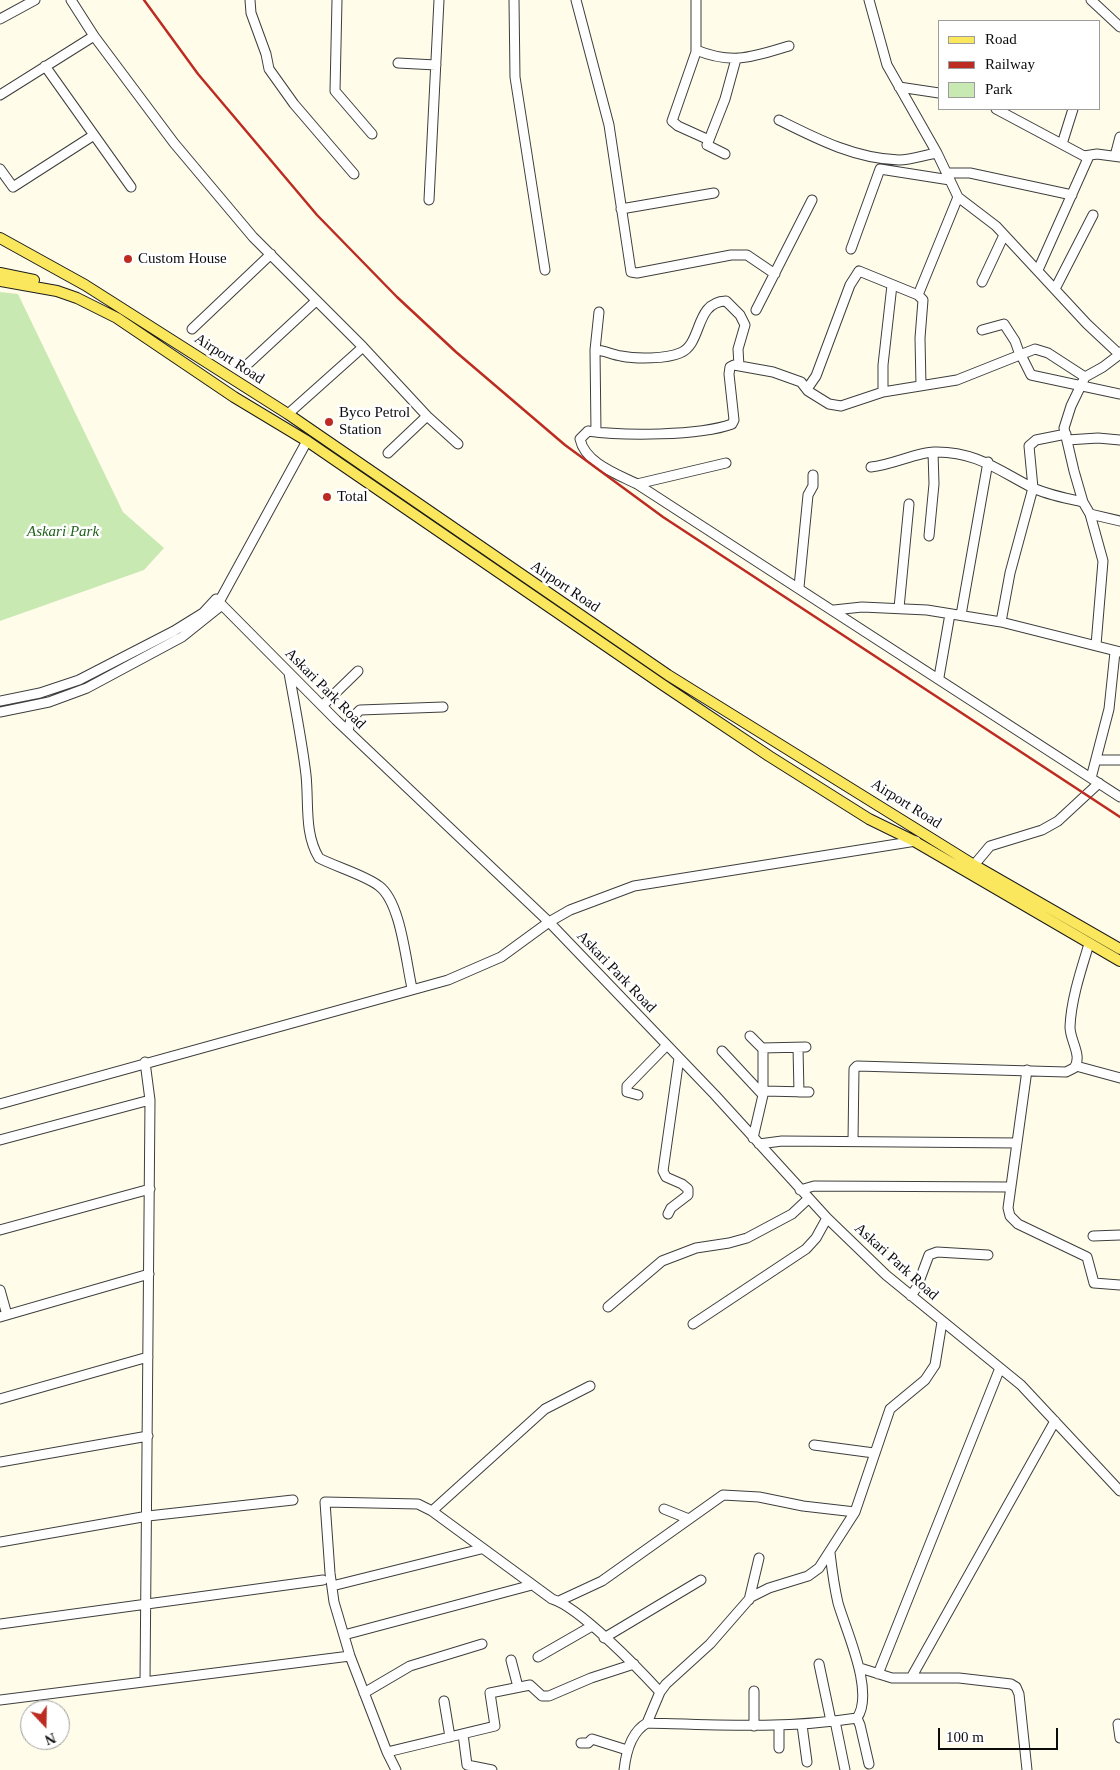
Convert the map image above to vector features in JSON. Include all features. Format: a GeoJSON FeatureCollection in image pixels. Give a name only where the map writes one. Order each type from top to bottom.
{"type":"FeatureCollection","features":[{"type":"Feature","properties":{"kind":"main road","name":"Airport Road"},"geometry":{"type":"LineString","coordinates":[[0,238],[93,290],[288,414],[668,675],[974,865],[1120,949]]}},
{"type":"Feature","properties":{"kind":"main road"},"geometry":{"type":"LineString","coordinates":[[0,244],[28,253]]}},
{"type":"Feature","properties":{"kind":"main road"},"geometry":{"type":"LineString","coordinates":[[0,273],[40,282],[50,290]]}},
{"type":"Feature","properties":{"kind":"main road","name":"Airport Road"},"geometry":{"type":"LineString","coordinates":[[0,281],[50,290],[77,298],[117,318],[234,397],[307,441],[761,750],[869,819],[914,841],[1120,961]]}},
{"type":"Feature","properties":{"kind":"street"},"geometry":{"type":"LineString","coordinates":[[0,19],[35,0]]}},
{"type":"Feature","properties":{"kind":"street"},"geometry":{"type":"LineString","coordinates":[[70,0],[94,36],[174,143],[253,237],[363,347],[427,416],[458,444]]}},
{"type":"Feature","properties":{"kind":"street"},"geometry":{"type":"LineString","coordinates":[[250,0],[251,13],[266,54],[269,69],[294,104],[354,174]]}},
{"type":"Feature","properties":{"kind":"street"},"geometry":{"type":"LineString","coordinates":[[337,0],[335,91],[372,134]]}},
{"type":"Feature","properties":{"kind":"street"},"geometry":{"type":"LineString","coordinates":[[429,200],[439,0]]}},
{"type":"Feature","properties":{"kind":"street"},"geometry":{"type":"LineString","coordinates":[[514,0],[515,76],[545,270]]}},
{"type":"Feature","properties":{"kind":"street"},"geometry":{"type":"LineString","coordinates":[[576,0],[609,125],[631,272],[637,273],[732,254],[747,255],[775,274]]}},
{"type":"Feature","properties":{"kind":"street"},"geometry":{"type":"LineString","coordinates":[[696,0],[696,50],[672,121],[678,126],[709,140]]}},
{"type":"Feature","properties":{"kind":"street"},"geometry":{"type":"LineString","coordinates":[[869,0],[887,65],[937,153],[958,197],[1004,235],[1087,324],[1120,353],[1083,381],[1071,406],[1064,428],[1083,502],[1090,514],[1103,561],[1096,645]]}},
{"type":"Feature","properties":{"kind":"street"},"geometry":{"type":"LineString","coordinates":[[1091,0],[1120,27]]}},
{"type":"Feature","properties":{"kind":"street"},"geometry":{"type":"LineString","coordinates":[[0,95],[94,36]]}},
{"type":"Feature","properties":{"kind":"street"},"geometry":{"type":"LineString","coordinates":[[696,50],[715,57],[736,59],[789,46]]}},
{"type":"Feature","properties":{"kind":"street"},"geometry":{"type":"LineString","coordinates":[[725,154],[707,145],[725,99],[736,59]]}},
{"type":"Feature","properties":{"kind":"street"},"geometry":{"type":"LineString","coordinates":[[398,63],[436,65]]}},
{"type":"Feature","properties":{"kind":"street"},"geometry":{"type":"LineString","coordinates":[[46,66],[131,187]]}},
{"type":"Feature","properties":{"kind":"street"},"geometry":{"type":"LineString","coordinates":[[899,87],[938,93]]}},
{"type":"Feature","properties":{"kind":"street"},"geometry":{"type":"LineString","coordinates":[[998,110],[1089,156],[1097,154],[1117,156],[1120,136]]}},
{"type":"Feature","properties":{"kind":"street"},"geometry":{"type":"LineString","coordinates":[[1062,144],[1073,110]]}},
{"type":"Feature","properties":{"kind":"street"},"geometry":{"type":"LineString","coordinates":[[779,120],[830,146],[883,158],[901,160],[937,153]]}},
{"type":"Feature","properties":{"kind":"street"},"geometry":{"type":"LineString","coordinates":[[0,169],[13,187],[94,135]]}},
{"type":"Feature","properties":{"kind":"street"},"geometry":{"type":"LineString","coordinates":[[1038,270],[1089,156]]}},
{"type":"Feature","properties":{"kind":"street"},"geometry":{"type":"LineString","coordinates":[[851,249],[880,169],[948,177],[970,173],[1072,195]]}},
{"type":"Feature","properties":{"kind":"street"},"geometry":{"type":"LineString","coordinates":[[621,209],[714,193]]}},
{"type":"Feature","properties":{"kind":"street"},"geometry":{"type":"LineString","coordinates":[[918,295],[958,197]]}},
{"type":"Feature","properties":{"kind":"street"},"geometry":{"type":"LineString","coordinates":[[756,310],[812,200]]}},
{"type":"Feature","properties":{"kind":"street"},"geometry":{"type":"LineString","coordinates":[[1055,289],[1093,215]]}},
{"type":"Feature","properties":{"kind":"street"},"geometry":{"type":"LineString","coordinates":[[982,282],[1004,235]]}},
{"type":"Feature","properties":{"kind":"street"},"geometry":{"type":"LineString","coordinates":[[192,328],[271,254]]}},
{"type":"Feature","properties":{"kind":"street"},"geometry":{"type":"LineString","coordinates":[[807,389],[816,376],[850,285],[859,271],[918,295],[924,300],[920,338],[921,386]]}},
{"type":"Feature","properties":{"kind":"street"},"geometry":{"type":"LineString","coordinates":[[883,392],[883,365],[892,285]]}},
{"type":"Feature","properties":{"kind":"street"},"geometry":{"type":"LineString","coordinates":[[249,363],[316,301]]}},
{"type":"Feature","properties":{"kind":"street"},"geometry":{"type":"LineString","coordinates":[[594,350],[642,358],[679,354],[690,343],[707,308],[718,301],[726,301],[740,315],[745,325],[738,349],[739,366]]}},
{"type":"Feature","properties":{"kind":"street"},"geometry":{"type":"LineString","coordinates":[[596,432],[594,350],[600,312]]}},
{"type":"Feature","properties":{"kind":"street"},"geometry":{"type":"LineString","coordinates":[[982,330],[1004,324],[1015,341],[1031,375],[1083,381],[1120,394]]}},
{"type":"Feature","properties":{"kind":"street"},"geometry":{"type":"LineString","coordinates":[[288,414],[363,347]]}},
{"type":"Feature","properties":{"kind":"street"},"geometry":{"type":"LineString","coordinates":[[1083,381],[1048,353],[1035,349],[957,380],[883,392],[841,406],[829,404],[807,389],[801,382],[773,372],[739,366],[730,367],[729,374],[734,420],[732,424],[678,433],[588,431],[580,438],[582,447],[600,465],[637,484],[799,587],[1120,796]]}},
{"type":"Feature","properties":{"kind":"street"},"geometry":{"type":"LineString","coordinates":[[388,453],[427,416]]}},
{"type":"Feature","properties":{"kind":"street"},"geometry":{"type":"LineString","coordinates":[[1001,622],[1010,573],[1033,488],[1030,442],[1066,437],[1120,440]]}},
{"type":"Feature","properties":{"kind":"street"},"geometry":{"type":"LineString","coordinates":[[0,712],[49,702],[87,688],[182,637],[219,602],[307,441]]}},
{"type":"Feature","properties":{"kind":"street"},"geometry":{"type":"LineString","coordinates":[[871,467],[887,466],[933,452],[988,462],[1033,488],[1083,502]]}},
{"type":"Feature","properties":{"kind":"street"},"geometry":{"type":"LineString","coordinates":[[929,536],[934,484],[933,452]]}},
{"type":"Feature","properties":{"kind":"street"},"geometry":{"type":"LineString","coordinates":[[961,615],[988,462]]}},
{"type":"Feature","properties":{"kind":"street"},"geometry":{"type":"LineString","coordinates":[[637,484],[726,463]]}},
{"type":"Feature","properties":{"kind":"street"},"geometry":{"type":"LineString","coordinates":[[799,587],[807,522],[808,495],[813,486],[813,475]]}},
{"type":"Feature","properties":{"kind":"street"},"geometry":{"type":"LineString","coordinates":[[899,608],[909,504]]}},
{"type":"Feature","properties":{"kind":"street"},"geometry":{"type":"LineString","coordinates":[[1090,514],[1120,522]]}},
{"type":"Feature","properties":{"kind":"street"},"geometry":{"type":"LineString","coordinates":[[0,701],[40,693],[79,680],[174,631],[219,602]]}},
{"type":"Feature","properties":{"kind":"street","name":"Askari Park Road"},"geometry":{"type":"LineString","coordinates":[[219,602],[322,706],[549,922],[667,1045],[827,1218],[886,1275],[1021,1385],[1120,1491]]}},
{"type":"Feature","properties":{"kind":"street"},"geometry":{"type":"LineString","coordinates":[[834,610],[862,607],[899,608],[961,615],[1001,622],[1118,652],[1109,709],[1096,760],[1095,781],[1058,821],[1042,830],[990,846],[974,865]]}},
{"type":"Feature","properties":{"kind":"street"},"geometry":{"type":"LineString","coordinates":[[939,677],[950,614]]}},
{"type":"Feature","properties":{"kind":"street"},"geometry":{"type":"LineString","coordinates":[[322,706],[358,671]]}},
{"type":"Feature","properties":{"kind":"street"},"geometry":{"type":"LineString","coordinates":[[289,673],[306,776],[308,830],[314,849],[319,858],[379,886],[389,898],[397,917],[412,988]]}},
{"type":"Feature","properties":{"kind":"street"},"geometry":{"type":"LineString","coordinates":[[348,730],[351,719],[360,710],[443,707]]}},
{"type":"Feature","properties":{"kind":"street"},"geometry":{"type":"LineString","coordinates":[[1096,760],[1120,760]]}},
{"type":"Feature","properties":{"kind":"street"},"geometry":{"type":"LineString","coordinates":[[0,1104],[412,988],[448,980],[501,957],[549,922],[570,910],[634,886],[931,837]]}},
{"type":"Feature","properties":{"kind":"street"},"geometry":{"type":"LineString","coordinates":[[1076,1066],[1076,1050],[1070,1026],[1081,970],[1090,944]]}},
{"type":"Feature","properties":{"kind":"street"},"geometry":{"type":"LineString","coordinates":[[722,1051],[763,1093],[804,1092],[802,1047],[764,1048],[750,1036]]}},
{"type":"Feature","properties":{"kind":"street"},"geometry":{"type":"LineString","coordinates":[[638,1095],[627,1092],[627,1086],[667,1045]]}},
{"type":"Feature","properties":{"kind":"street"},"geometry":{"type":"LineString","coordinates":[[764,1048],[763,1093],[756,1141],[1017,1143]]}},
{"type":"Feature","properties":{"kind":"street"},"geometry":{"type":"LineString","coordinates":[[668,1214],[671,1208],[683,1201],[688,1195],[688,1190],[682,1184],[666,1177],[663,1171],[679,1058]]}},
{"type":"Feature","properties":{"kind":"street"},"geometry":{"type":"LineString","coordinates":[[145,1062],[150,1100],[148,1516],[145,1680]]}},
{"type":"Feature","properties":{"kind":"street"},"geometry":{"type":"LineString","coordinates":[[853,1141],[854,1069],[857,1066],[1066,1072],[1076,1066],[1120,1078]]}},
{"type":"Feature","properties":{"kind":"street"},"geometry":{"type":"LineString","coordinates":[[1027,1070],[1008,1208],[1013,1220],[1087,1257],[1094,1284],[1120,1285]]}},
{"type":"Feature","properties":{"kind":"street"},"geometry":{"type":"LineString","coordinates":[[0,1140],[150,1100]]}},
{"type":"Feature","properties":{"kind":"street"},"geometry":{"type":"LineString","coordinates":[[800,1190],[814,1186],[1011,1187]]}},
{"type":"Feature","properties":{"kind":"street"},"geometry":{"type":"LineString","coordinates":[[0,1230],[150,1189]]}},
{"type":"Feature","properties":{"kind":"street"},"geometry":{"type":"LineString","coordinates":[[608,1307],[662,1261],[696,1248],[747,1238],[792,1214],[808,1199]]}},
{"type":"Feature","properties":{"kind":"street"},"geometry":{"type":"LineString","coordinates":[[693,1324],[806,1249],[816,1238],[827,1218]]}},
{"type":"Feature","properties":{"kind":"street"},"geometry":{"type":"LineString","coordinates":[[1092,1236],[1120,1235]]}},
{"type":"Feature","properties":{"kind":"street"},"geometry":{"type":"LineString","coordinates":[[911,1296],[917,1287],[930,1255],[937,1252],[988,1255]]}},
{"type":"Feature","properties":{"kind":"street"},"geometry":{"type":"LineString","coordinates":[[0,1290],[4,1316],[149,1274]]}},
{"type":"Feature","properties":{"kind":"street"},"geometry":{"type":"LineString","coordinates":[[624,1770],[627,1750],[636,1731],[647,1723],[660,1692],[716,1638],[749,1600],[769,1588],[808,1576],[819,1568],[830,1553],[855,1512],[890,1409],[925,1380],[935,1365],[942,1322]]}},
{"type":"Feature","properties":{"kind":"street"},"geometry":{"type":"LineString","coordinates":[[0,1399],[148,1357]]}},
{"type":"Feature","properties":{"kind":"street"},"geometry":{"type":"LineString","coordinates":[[878,1674],[1000,1368]]}},
{"type":"Feature","properties":{"kind":"street"},"geometry":{"type":"LineString","coordinates":[[432,1511],[545,1409],[590,1386]]}},
{"type":"Feature","properties":{"kind":"street"},"geometry":{"type":"LineString","coordinates":[[911,1678],[1055,1421]]}},
{"type":"Feature","properties":{"kind":"street"},"geometry":{"type":"LineString","coordinates":[[0,1462],[148,1436]]}},
{"type":"Feature","properties":{"kind":"street"},"geometry":{"type":"LineString","coordinates":[[814,1445],[874,1453]]}},
{"type":"Feature","properties":{"kind":"street"},"geometry":{"type":"LineString","coordinates":[[560,1601],[602,1581],[723,1495],[758,1497],[803,1506],[855,1512]]}},
{"type":"Feature","properties":{"kind":"street"},"geometry":{"type":"LineString","coordinates":[[0,1542],[148,1516],[293,1500]]}},
{"type":"Feature","properties":{"kind":"street"},"geometry":{"type":"LineString","coordinates":[[396,1770],[364,1693],[344,1635],[332,1586],[325,1502],[418,1504],[432,1511],[481,1549],[552,1599],[560,1601],[592,1626],[634,1664],[660,1692]]}},
{"type":"Feature","properties":{"kind":"street"},"geometry":{"type":"LineString","coordinates":[[664,1509],[689,1519]]}},
{"type":"Feature","properties":{"kind":"street"},"geometry":{"type":"LineString","coordinates":[[332,1586],[481,1549]]}},
{"type":"Feature","properties":{"kind":"street"},"geometry":{"type":"LineString","coordinates":[[830,1553],[838,1601],[860,1668],[861,1697],[857,1718],[870,1764]]}},
{"type":"Feature","properties":{"kind":"street"},"geometry":{"type":"LineString","coordinates":[[749,1600],[759,1558]]}},
{"type":"Feature","properties":{"kind":"street"},"geometry":{"type":"LineString","coordinates":[[0,1624],[146,1606],[323,1580]]}},
{"type":"Feature","properties":{"kind":"street"},"geometry":{"type":"LineString","coordinates":[[604,1638],[701,1580]]}},
{"type":"Feature","properties":{"kind":"street"},"geometry":{"type":"LineString","coordinates":[[344,1635],[532,1585]]}},
{"type":"Feature","properties":{"kind":"street"},"geometry":{"type":"LineString","coordinates":[[538,1657],[592,1626]]}},
{"type":"Feature","properties":{"kind":"street"},"geometry":{"type":"LineString","coordinates":[[364,1693],[410,1666],[482,1644]]}},
{"type":"Feature","properties":{"kind":"street"},"geometry":{"type":"LineString","coordinates":[[0,1700],[145,1680],[350,1656]]}},
{"type":"Feature","properties":{"kind":"street"},"geometry":{"type":"LineString","coordinates":[[511,1660],[518,1688]]}},
{"type":"Feature","properties":{"kind":"street"},"geometry":{"type":"LineString","coordinates":[[387,1752],[495,1726],[489,1695],[533,1686],[544,1697],[634,1664]]}},
{"type":"Feature","properties":{"kind":"street"},"geometry":{"type":"LineString","coordinates":[[819,1664],[845,1770]]}},
{"type":"Feature","properties":{"kind":"street"},"geometry":{"type":"LineString","coordinates":[[860,1668],[892,1678],[959,1678],[1005,1682],[1016,1687],[1019,1694],[1027,1770]]}},
{"type":"Feature","properties":{"kind":"street"},"geometry":{"type":"LineString","coordinates":[[754,1690],[754,1726]]}},
{"type":"Feature","properties":{"kind":"street"},"geometry":{"type":"LineString","coordinates":[[444,1701],[450,1737]]}},
{"type":"Feature","properties":{"kind":"street"},"geometry":{"type":"LineString","coordinates":[[647,1723],[779,1726],[857,1718]]}},
{"type":"Feature","properties":{"kind":"street"},"geometry":{"type":"LineString","coordinates":[[1118,1724],[1120,1738]]}},
{"type":"Feature","properties":{"kind":"street"},"geometry":{"type":"LineString","coordinates":[[802,1725],[807,1762]]}},
{"type":"Feature","properties":{"kind":"street"},"geometry":{"type":"LineString","coordinates":[[779,1726],[779,1748]]}},
{"type":"Feature","properties":{"kind":"street"},"geometry":{"type":"LineString","coordinates":[[463,1734],[468,1765],[492,1770]]}},
{"type":"Feature","properties":{"kind":"street"},"geometry":{"type":"LineString","coordinates":[[581,1743],[588,1743],[592,1739],[627,1750]]}},
{"type":"Feature","properties":{"kind":"green space","name":"Askari Park"},"geometry":{"type":"Polygon","coordinates":[[[0,292],[18,294],[123,512],[164,548],[144,570],[0,621],[0,292]]]}},
{"type":"Feature","properties":{"kind":"railway"},"geometry":{"type":"LineString","coordinates":[[144,0],[198,74],[317,215],[397,297],[456,352],[565,445],[663,517],[1120,817]]}},
{"type":"Feature","properties":{"kind":"place","name":"Custom House"},"geometry":{"type":"Point","coordinates":[128,259]}},
{"type":"Feature","properties":{"kind":"place","name":"Byco Petrol Station"},"geometry":{"type":"Point","coordinates":[329,422]}},
{"type":"Feature","properties":{"kind":"place","name":"Total"},"geometry":{"type":"Point","coordinates":[327,497]}}]}
